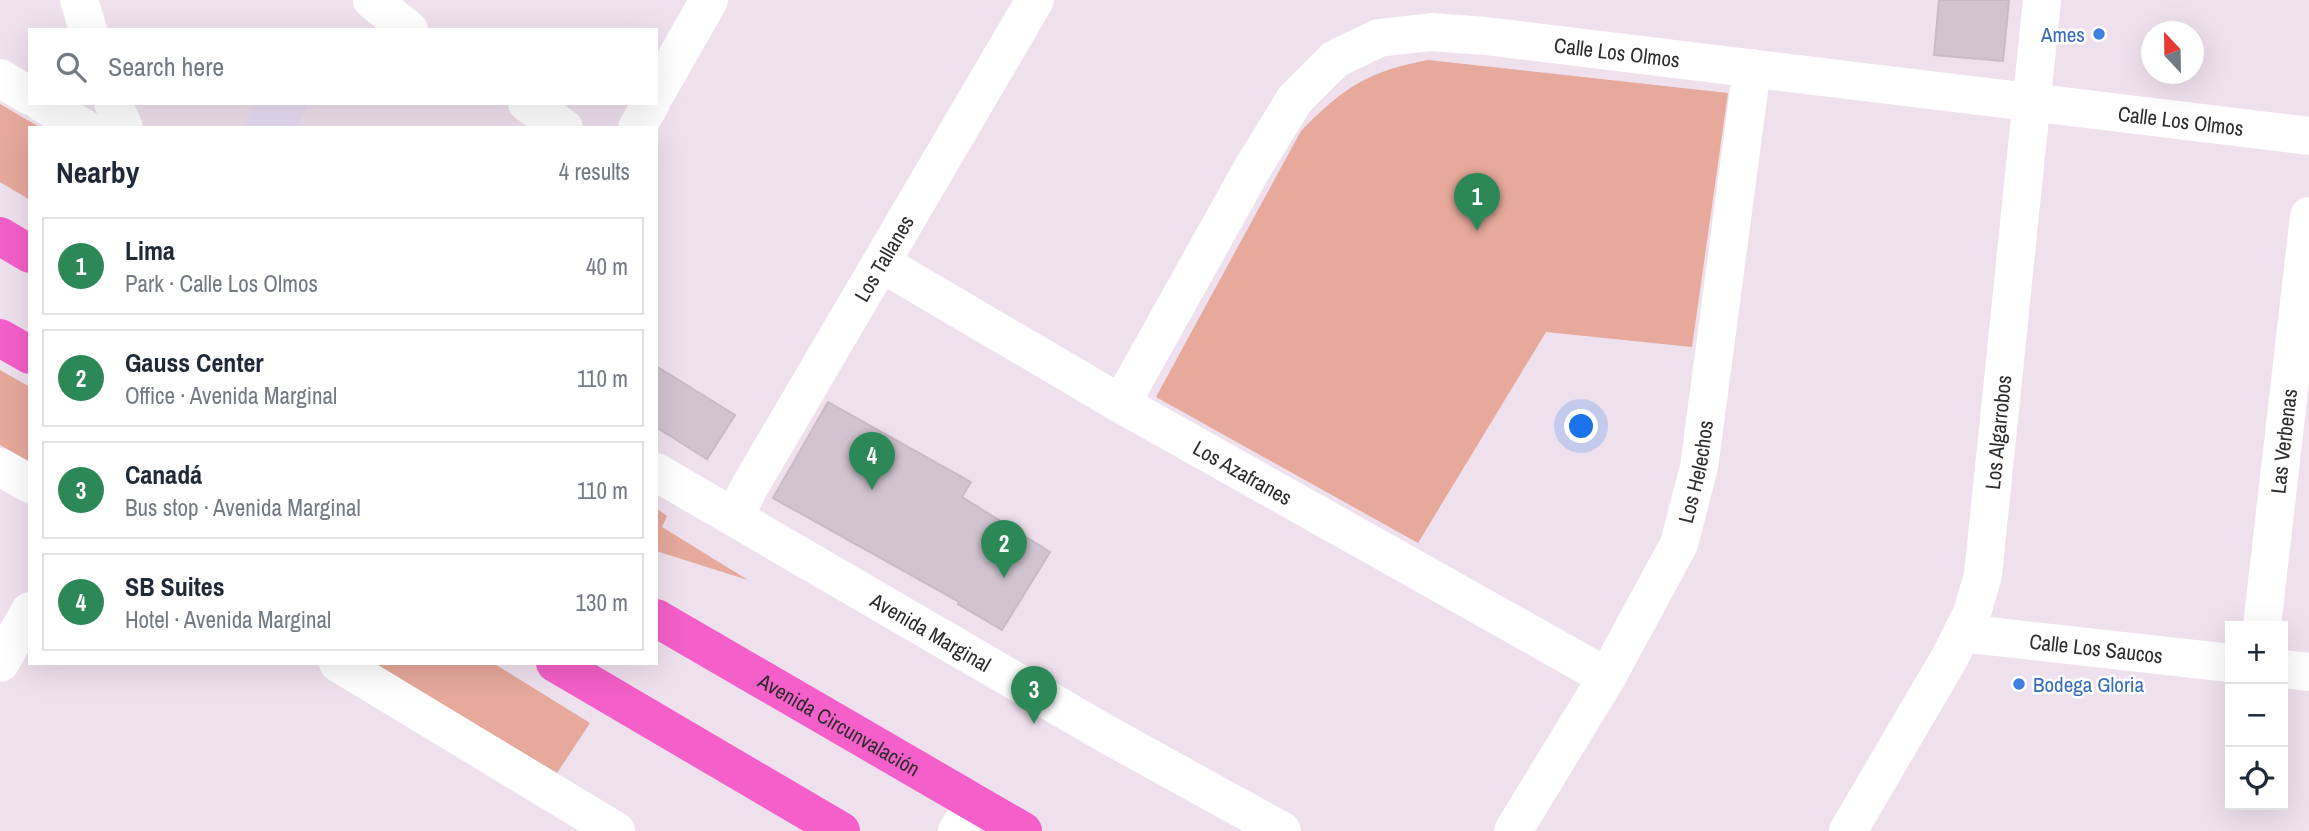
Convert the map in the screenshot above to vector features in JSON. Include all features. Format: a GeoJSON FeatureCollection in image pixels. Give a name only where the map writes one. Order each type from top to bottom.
{"type":"FeatureCollection","features":[{"type":"Feature","properties":{"kind":"main road"},"geometry":{"type":"LineString","coordinates":[[0,236],[28,253]]}},
{"type":"Feature","properties":{"kind":"main road"},"geometry":{"type":"LineString","coordinates":[[0,338],[28,354]]}},
{"type":"Feature","properties":{"kind":"main road","name":"Avenida Circunvalación"},"geometry":{"type":"LineString","coordinates":[[658,619],[966,817],[1023,831]]}},
{"type":"Feature","properties":{"kind":"main road"},"geometry":{"type":"LineString","coordinates":[[558,665],[841,831]]}},
{"type":"Feature","properties":{"kind":"street"},"geometry":{"type":"LineString","coordinates":[[79,0],[87,28]]}},
{"type":"Feature","properties":{"kind":"street"},"geometry":{"type":"LineString","coordinates":[[372,0],[409,18]]}},
{"type":"Feature","properties":{"kind":"street"},"geometry":{"type":"LineString","coordinates":[[658,89],[709,0]]}},
{"type":"Feature","properties":{"kind":"street","name":"Los Tallanes"},"geometry":{"type":"LineString","coordinates":[[734,517],[1035,0]]}},
{"type":"Feature","properties":{"kind":"street","name":"Los Algarrobos"},"geometry":{"type":"LineString","coordinates":[[1848,831],[1962,633],[1972,613],[1983,575],[2042,0]]}},
{"type":"Feature","properties":{"kind":"street","name":"Calle Los Olmos"},"geometry":{"type":"LineString","coordinates":[[1121,404],[1252,169],[1295,99],[1335,59],[1379,38],[1431,32],[1485,36],[2309,136]]}},
{"type":"Feature","properties":{"kind":"street","name":"Los Helechos"},"geometry":{"type":"LineString","coordinates":[[1513,831],[1607,677],[1679,544],[1699,467],[1752,68]]}},
{"type":"Feature","properties":{"kind":"street"},"geometry":{"type":"LineString","coordinates":[[0,78],[28,95]]}},
{"type":"Feature","properties":{"kind":"street"},"geometry":{"type":"LineString","coordinates":[[45,105],[81,126]]}},
{"type":"Feature","properties":{"kind":"street"},"geometry":{"type":"LineString","coordinates":[[114,105],[123,126]]}},
{"type":"Feature","properties":{"kind":"street"},"geometry":{"type":"LineString","coordinates":[[530,105],[561,126]]}},
{"type":"Feature","properties":{"kind":"street"},"geometry":{"type":"LineString","coordinates":[[638,126],[649,105]]}},
{"type":"Feature","properties":{"kind":"street","name":"Las Verbenas"},"geometry":{"type":"LineString","coordinates":[[2263,621],[2309,216]]}},
{"type":"Feature","properties":{"kind":"street","name":"Los Azafranes"},"geometry":{"type":"LineString","coordinates":[[881,263],[1121,404],[1607,677]]}},
{"type":"Feature","properties":{"kind":"street"},"geometry":{"type":"LineString","coordinates":[[0,467],[28,483]]}},
{"type":"Feature","properties":{"kind":"street","name":"Avenida Marginal"},"geometry":{"type":"LineString","coordinates":[[658,473],[1108,736],[1282,831]]}},
{"type":"Feature","properties":{"kind":"street"},"geometry":{"type":"LineString","coordinates":[[0,663],[28,614]]}},
{"type":"Feature","properties":{"kind":"street","name":"Calle Los Saucos"},"geometry":{"type":"LineString","coordinates":[[1962,633],[2225,662]]}},
{"type":"Feature","properties":{"kind":"street"},"geometry":{"type":"LineString","coordinates":[[341,665],[616,831]]}},
{"type":"Feature","properties":{"kind":"street"},"geometry":{"type":"LineString","coordinates":[[2288,670],[2309,672]]}},
{"type":"Feature","properties":{"kind":"shaded area"},"geometry":{"type":"Polygon","coordinates":[[[1428,60],[1728,93],[1692,347],[1546,332],[1418,543],[1156,397],[1301,131],[1330,103],[1358,84],[1389,70],[1428,60]]]}},
{"type":"Feature","properties":{"kind":"shaded area"},"geometry":{"type":"Polygon","coordinates":[[[0,104],[38,126],[28,126],[28,199],[0,182],[0,104]]]}},
{"type":"Feature","properties":{"kind":"shaded area"},"geometry":{"type":"Polygon","coordinates":[[[255,105],[308,106],[297,126],[244,126],[255,105]]]}},
{"type":"Feature","properties":{"kind":"shaded area"},"geometry":{"type":"Polygon","coordinates":[[[0,370],[28,386],[28,461],[0,445],[0,370]]]}},
{"type":"Feature","properties":{"kind":"shaded area"},"geometry":{"type":"Polygon","coordinates":[[[658,509],[667,516],[662,527],[748,580],[658,552],[658,509]]]}},
{"type":"Feature","properties":{"kind":"shaded area"},"geometry":{"type":"Polygon","coordinates":[[[373,665],[496,665],[590,723],[557,773],[373,665]]]}},
{"type":"Feature","properties":{"kind":"building"},"geometry":{"type":"Polygon","coordinates":[[[1939,0],[2009,0],[2003,61],[1934,55],[1939,0]]]}},
{"type":"Feature","properties":{"kind":"building"},"geometry":{"type":"Polygon","coordinates":[[[658,367],[735,415],[707,459],[658,428],[658,367]]]}},
{"type":"Feature","properties":{"kind":"building"},"geometry":{"type":"Polygon","coordinates":[[[828,402],[971,482],[962,497],[1050,552],[1002,630],[958,604],[959,602],[773,498],[828,402]]]}},
{"type":"Feature","properties":{"kind":"place","name":"Ames"},"geometry":{"type":"Point","coordinates":[2099,34]}},
{"type":"Feature","properties":{"kind":"place","name":"Lima"},"geometry":{"type":"Point","coordinates":[1477,231]}},
{"type":"Feature","properties":{"kind":"place","name":"SB Suites"},"geometry":{"type":"Point","coordinates":[872,490]}},
{"type":"Feature","properties":{"kind":"place","name":"Gauss Center"},"geometry":{"type":"Point","coordinates":[1004,578]}},
{"type":"Feature","properties":{"kind":"place","name":"Bodega Gloria"},"geometry":{"type":"Point","coordinates":[2019,684]}},
{"type":"Feature","properties":{"kind":"place","name":"Canadá"},"geometry":{"type":"Point","coordinates":[1034,724]}}]}
